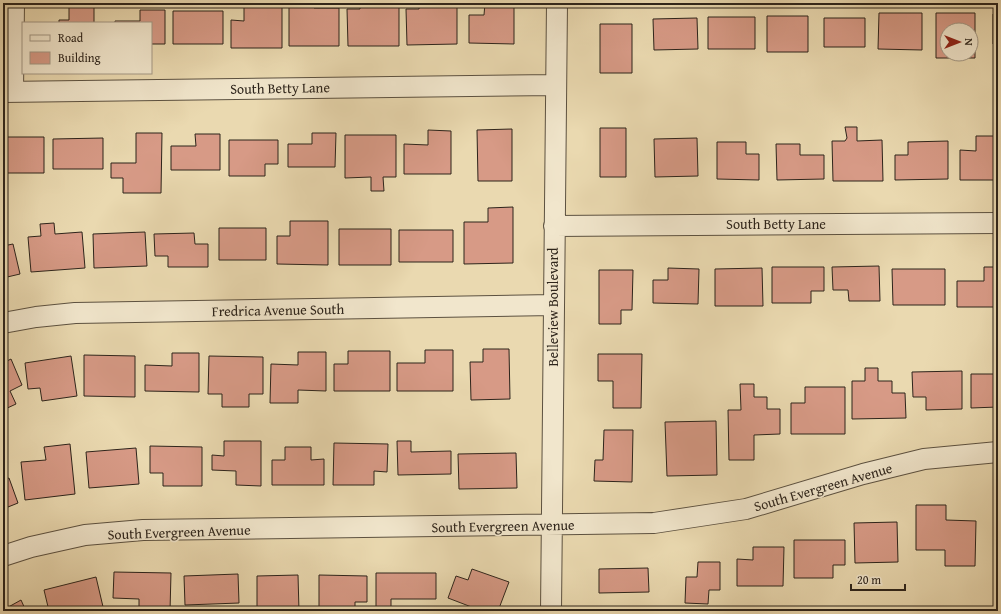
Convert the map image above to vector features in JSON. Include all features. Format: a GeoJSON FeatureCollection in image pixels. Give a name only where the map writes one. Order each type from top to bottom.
{"type":"FeatureCollection","features":[{"type":"Feature","properties":{"kind":"street"},"geometry":{"type":"LineString","coordinates":[[8,92],[14,3]]}},
{"type":"Feature","properties":{"kind":"street","name":"Belleview Boulevard"},"geometry":{"type":"LineString","coordinates":[[551,611],[557,3]]}},
{"type":"Feature","properties":{"kind":"street","name":"South Betty Lane"},"geometry":{"type":"LineString","coordinates":[[8,92],[556,85]]}},
{"type":"Feature","properties":{"kind":"street","name":"South Betty Lane"},"geometry":{"type":"LineString","coordinates":[[554,226],[998,223]]}},
{"type":"Feature","properties":{"kind":"street","name":"Fredrica Avenue South"},"geometry":{"type":"LineString","coordinates":[[3,323],[36,317],[75,313],[554,305]]}},
{"type":"Feature","properties":{"kind":"street","name":"South Evergreen Avenue"},"geometry":{"type":"LineString","coordinates":[[3,556],[30,547],[85,535],[143,530],[654,523],[746,509],[863,474],[924,459],[998,452]]}},
{"type":"Feature","properties":{"kind":"building"},"geometry":{"type":"Polygon","coordinates":[[[69,3],[94,3],[94,22],[59,22],[59,20],[69,20],[69,3]]]}},
{"type":"Feature","properties":{"kind":"building"},"geometry":{"type":"Polygon","coordinates":[[[257,3],[270,3],[269,7],[282,7],[282,48],[231,48],[231,20],[244,21],[244,7],[257,7],[257,3]]]}},
{"type":"Feature","properties":{"kind":"building"},"geometry":{"type":"Polygon","coordinates":[[[289,3],[314,3],[314,8],[339,8],[339,46],[289,46],[289,3]]]}},
{"type":"Feature","properties":{"kind":"building"},"geometry":{"type":"Polygon","coordinates":[[[360,3],[399,3],[399,46],[348,46],[347,9],[360,9],[360,3]]]}},
{"type":"Feature","properties":{"kind":"building"},"geometry":{"type":"Polygon","coordinates":[[[419,3],[457,3],[457,44],[407,45],[406,9],[419,9],[419,3]]]}},
{"type":"Feature","properties":{"kind":"building"},"geometry":{"type":"Polygon","coordinates":[[[485,3],[514,3],[514,44],[469,43],[469,15],[484,15],[485,3]]]}},
{"type":"Feature","properties":{"kind":"building"},"geometry":{"type":"Polygon","coordinates":[[[140,10],[165,10],[165,44],[152,44],[152,22],[115,22],[140,21],[140,10]]]}},
{"type":"Feature","properties":{"kind":"building"},"geometry":{"type":"Polygon","coordinates":[[[173,11],[223,11],[223,44],[173,44],[173,11]]]}},
{"type":"Feature","properties":{"kind":"building"},"geometry":{"type":"Polygon","coordinates":[[[879,13],[922,13],[922,50],[878,49],[879,13]]]}},
{"type":"Feature","properties":{"kind":"building"},"geometry":{"type":"Polygon","coordinates":[[[936,13],[975,13],[975,22],[939,22],[939,58],[936,58],[936,13]]]}},
{"type":"Feature","properties":{"kind":"building"},"geometry":{"type":"Polygon","coordinates":[[[993,14],[998,14],[998,44],[993,44],[993,14]]]}},
{"type":"Feature","properties":{"kind":"building"},"geometry":{"type":"Polygon","coordinates":[[[767,16],[808,16],[808,52],[767,52],[767,16]]]}},
{"type":"Feature","properties":{"kind":"building"},"geometry":{"type":"Polygon","coordinates":[[[708,17],[755,17],[755,49],[708,49],[708,17]]]}},
{"type":"Feature","properties":{"kind":"building"},"geometry":{"type":"Polygon","coordinates":[[[697,18],[698,49],[654,50],[653,19],[697,18]]]}},
{"type":"Feature","properties":{"kind":"building"},"geometry":{"type":"Polygon","coordinates":[[[824,18],[865,18],[865,47],[824,47],[824,18]]]}},
{"type":"Feature","properties":{"kind":"building"},"geometry":{"type":"Polygon","coordinates":[[[600,24],[632,24],[632,73],[600,73],[600,24]]]}},
{"type":"Feature","properties":{"kind":"building"},"geometry":{"type":"Polygon","coordinates":[[[845,127],[857,127],[857,141],[882,140],[883,181],[833,181],[832,141],[845,141],[847,138],[845,127]]]}},
{"type":"Feature","properties":{"kind":"building"},"geometry":{"type":"Polygon","coordinates":[[[600,128],[626,128],[626,177],[600,177],[600,128]]]}},
{"type":"Feature","properties":{"kind":"building"},"geometry":{"type":"Polygon","coordinates":[[[512,129],[512,181],[478,181],[477,130],[512,129]]]}},
{"type":"Feature","properties":{"kind":"building"},"geometry":{"type":"Polygon","coordinates":[[[428,130],[451,131],[451,174],[404,174],[404,144],[428,145],[428,130]]]}},
{"type":"Feature","properties":{"kind":"building"},"geometry":{"type":"Polygon","coordinates":[[[136,133],[162,133],[161,193],[123,193],[123,178],[111,178],[111,163],[136,163],[136,133]]]}},
{"type":"Feature","properties":{"kind":"building"},"geometry":{"type":"Polygon","coordinates":[[[312,133],[336,133],[335,167],[288,167],[288,144],[312,144],[312,133]]]}},
{"type":"Feature","properties":{"kind":"building"},"geometry":{"type":"Polygon","coordinates":[[[195,134],[220,134],[220,170],[171,170],[171,146],[196,146],[195,134]]]}},
{"type":"Feature","properties":{"kind":"building"},"geometry":{"type":"Polygon","coordinates":[[[345,135],[396,135],[396,177],[383,177],[384,191],[371,191],[371,177],[345,178],[345,135]]]}},
{"type":"Feature","properties":{"kind":"building"},"geometry":{"type":"Polygon","coordinates":[[[976,136],[998,136],[998,180],[960,180],[960,150],[976,151],[976,136]]]}},
{"type":"Feature","properties":{"kind":"building"},"geometry":{"type":"Polygon","coordinates":[[[3,137],[44,137],[44,173],[3,173],[3,137]]]}},
{"type":"Feature","properties":{"kind":"building"},"geometry":{"type":"Polygon","coordinates":[[[103,138],[103,169],[53,169],[53,139],[103,138]]]}},
{"type":"Feature","properties":{"kind":"building"},"geometry":{"type":"Polygon","coordinates":[[[697,138],[698,176],[655,177],[654,139],[697,138]]]}},
{"type":"Feature","properties":{"kind":"building"},"geometry":{"type":"Polygon","coordinates":[[[229,140],[278,140],[278,164],[265,164],[265,176],[229,176],[229,140]]]}},
{"type":"Feature","properties":{"kind":"building"},"geometry":{"type":"Polygon","coordinates":[[[948,141],[948,179],[895,180],[895,155],[908,155],[908,142],[948,141]]]}},
{"type":"Feature","properties":{"kind":"building"},"geometry":{"type":"Polygon","coordinates":[[[717,142],[746,142],[746,154],[759,154],[759,180],[717,179],[717,142]]]}},
{"type":"Feature","properties":{"kind":"building"},"geometry":{"type":"Polygon","coordinates":[[[776,144],[800,144],[800,155],[824,155],[824,179],[777,180],[776,144]]]}},
{"type":"Feature","properties":{"kind":"building"},"geometry":{"type":"Polygon","coordinates":[[[513,207],[513,263],[464,264],[464,222],[488,222],[488,208],[513,207]]]}},
{"type":"Feature","properties":{"kind":"building"},"geometry":{"type":"Polygon","coordinates":[[[290,221],[328,221],[328,265],[277,264],[277,236],[290,236],[290,221]]]}},
{"type":"Feature","properties":{"kind":"building"},"geometry":{"type":"Polygon","coordinates":[[[54,223],[55,234],[82,232],[85,268],[31,272],[28,237],[41,236],[40,224],[54,223]]]}},
{"type":"Feature","properties":{"kind":"building"},"geometry":{"type":"Polygon","coordinates":[[[219,228],[266,228],[266,260],[219,260],[219,228]]]}},
{"type":"Feature","properties":{"kind":"building"},"geometry":{"type":"Polygon","coordinates":[[[339,229],[391,229],[391,265],[339,265],[339,229]]]}},
{"type":"Feature","properties":{"kind":"building"},"geometry":{"type":"Polygon","coordinates":[[[399,230],[453,230],[453,262],[399,262],[399,230]]]}},
{"type":"Feature","properties":{"kind":"building"},"geometry":{"type":"Polygon","coordinates":[[[145,232],[147,266],[94,268],[93,234],[145,232]]]}},
{"type":"Feature","properties":{"kind":"building"},"geometry":{"type":"Polygon","coordinates":[[[194,233],[195,244],[208,244],[208,267],[168,267],[168,256],[155,256],[154,234],[194,233]]]}},
{"type":"Feature","properties":{"kind":"building"},"geometry":{"type":"Polygon","coordinates":[[[13,244],[20,274],[3,278],[3,246],[13,244]]]}},
{"type":"Feature","properties":{"kind":"building"},"geometry":{"type":"Polygon","coordinates":[[[879,266],[880,301],[849,301],[848,290],[833,290],[832,267],[879,266]]]}},
{"type":"Feature","properties":{"kind":"building"},"geometry":{"type":"Polygon","coordinates":[[[772,267],[824,267],[824,291],[811,291],[811,303],[772,303],[772,267]]]}},
{"type":"Feature","properties":{"kind":"building"},"geometry":{"type":"Polygon","coordinates":[[[984,267],[998,267],[998,307],[957,307],[957,281],[984,281],[984,267]]]}},
{"type":"Feature","properties":{"kind":"building"},"geometry":{"type":"Polygon","coordinates":[[[668,268],[699,269],[698,304],[653,303],[653,280],[668,280],[668,268]]]}},
{"type":"Feature","properties":{"kind":"building"},"geometry":{"type":"Polygon","coordinates":[[[762,268],[763,306],[715,306],[715,269],[762,268]]]}},
{"type":"Feature","properties":{"kind":"building"},"geometry":{"type":"Polygon","coordinates":[[[892,269],[945,269],[945,305],[893,305],[892,269]]]}},
{"type":"Feature","properties":{"kind":"building"},"geometry":{"type":"Polygon","coordinates":[[[599,270],[633,270],[632,310],[621,310],[621,324],[599,324],[599,270]]]}},
{"type":"Feature","properties":{"kind":"building"},"geometry":{"type":"Polygon","coordinates":[[[483,349],[509,349],[510,399],[471,400],[470,362],[483,362],[483,349]]]}},
{"type":"Feature","properties":{"kind":"building"},"geometry":{"type":"Polygon","coordinates":[[[425,350],[453,350],[453,391],[397,391],[397,363],[425,363],[425,350]]]}},
{"type":"Feature","properties":{"kind":"building"},"geometry":{"type":"Polygon","coordinates":[[[348,351],[390,351],[390,391],[334,391],[334,364],[348,364],[348,351]]]}},
{"type":"Feature","properties":{"kind":"building"},"geometry":{"type":"Polygon","coordinates":[[[298,352],[326,352],[326,391],[298,390],[298,403],[270,403],[271,364],[298,365],[298,352]]]}},
{"type":"Feature","properties":{"kind":"building"},"geometry":{"type":"Polygon","coordinates":[[[172,353],[199,353],[199,392],[145,391],[145,365],[172,366],[172,353]]]}},
{"type":"Feature","properties":{"kind":"building"},"geometry":{"type":"Polygon","coordinates":[[[598,354],[642,354],[641,408],[613,408],[613,381],[598,381],[598,354]]]}},
{"type":"Feature","properties":{"kind":"building"},"geometry":{"type":"Polygon","coordinates":[[[84,355],[135,356],[135,397],[84,396],[84,355]]]}},
{"type":"Feature","properties":{"kind":"building"},"geometry":{"type":"Polygon","coordinates":[[[71,356],[77,396],[42,401],[40,388],[28,389],[25,363],[71,356]]]}},
{"type":"Feature","properties":{"kind":"building"},"geometry":{"type":"Polygon","coordinates":[[[209,356],[263,357],[263,394],[249,394],[249,407],[222,407],[222,394],[208,394],[209,356]]]}},
{"type":"Feature","properties":{"kind":"building"},"geometry":{"type":"Polygon","coordinates":[[[11,359],[22,385],[10,391],[16,404],[3,410],[3,363],[11,359]]]}},
{"type":"Feature","properties":{"kind":"building"},"geometry":{"type":"Polygon","coordinates":[[[865,368],[878,368],[878,381],[892,381],[892,393],[905,393],[906,418],[852,419],[852,381],[865,381],[865,368]]]}},
{"type":"Feature","properties":{"kind":"building"},"geometry":{"type":"Polygon","coordinates":[[[962,371],[962,409],[926,410],[926,397],[913,397],[912,372],[962,371]]]}},
{"type":"Feature","properties":{"kind":"building"},"geometry":{"type":"Polygon","coordinates":[[[971,374],[998,374],[998,407],[971,408],[971,374]]]}},
{"type":"Feature","properties":{"kind":"building"},"geometry":{"type":"Polygon","coordinates":[[[740,384],[754,384],[754,397],[767,397],[767,409],[780,409],[780,434],[754,435],[754,460],[729,460],[728,410],[741,410],[740,384]]]}},
{"type":"Feature","properties":{"kind":"building"},"geometry":{"type":"Polygon","coordinates":[[[805,387],[845,387],[845,434],[791,434],[791,403],[805,403],[805,387]]]}},
{"type":"Feature","properties":{"kind":"building"},"geometry":{"type":"Polygon","coordinates":[[[716,421],[717,475],[667,476],[665,422],[716,421]]]}},
{"type":"Feature","properties":{"kind":"building"},"geometry":{"type":"Polygon","coordinates":[[[604,430],[633,430],[632,482],[594,481],[595,460],[603,460],[604,430]]]}},
{"type":"Feature","properties":{"kind":"building"},"geometry":{"type":"Polygon","coordinates":[[[224,441],[261,441],[261,486],[236,485],[236,471],[212,470],[212,455],[224,456],[224,441]]]}},
{"type":"Feature","properties":{"kind":"building"},"geometry":{"type":"Polygon","coordinates":[[[397,441],[411,441],[411,452],[451,451],[451,474],[398,475],[397,441]]]}},
{"type":"Feature","properties":{"kind":"building"},"geometry":{"type":"Polygon","coordinates":[[[334,443],[388,444],[387,472],[374,471],[374,485],[333,485],[334,443]]]}},
{"type":"Feature","properties":{"kind":"building"},"geometry":{"type":"Polygon","coordinates":[[[70,444],[75,494],[25,500],[21,462],[46,460],[44,447],[70,444]]]}},
{"type":"Feature","properties":{"kind":"building"},"geometry":{"type":"Polygon","coordinates":[[[150,446],[202,447],[202,486],[163,486],[163,473],[150,473],[150,446]]]}},
{"type":"Feature","properties":{"kind":"building"},"geometry":{"type":"Polygon","coordinates":[[[285,447],[311,447],[311,460],[324,459],[324,485],[272,485],[272,460],[285,460],[285,447]]]}},
{"type":"Feature","properties":{"kind":"building"},"geometry":{"type":"Polygon","coordinates":[[[136,448],[139,484],[89,488],[86,452],[136,448]]]}},
{"type":"Feature","properties":{"kind":"building"},"geometry":{"type":"Polygon","coordinates":[[[516,453],[517,488],[459,489],[458,454],[516,453]]]}},
{"type":"Feature","properties":{"kind":"building"},"geometry":{"type":"Polygon","coordinates":[[[9,478],[18,503],[3,509],[3,480],[9,478]]]}},
{"type":"Feature","properties":{"kind":"building"},"geometry":{"type":"Polygon","coordinates":[[[916,505],[946,505],[946,520],[976,521],[975,566],[945,566],[945,550],[916,550],[916,505]]]}},
{"type":"Feature","properties":{"kind":"building"},"geometry":{"type":"Polygon","coordinates":[[[897,522],[898,562],[855,563],[854,523],[897,522]]]}},
{"type":"Feature","properties":{"kind":"building"},"geometry":{"type":"Polygon","coordinates":[[[794,540],[845,540],[845,565],[833,565],[833,578],[794,578],[794,540]]]}},
{"type":"Feature","properties":{"kind":"building"},"geometry":{"type":"Polygon","coordinates":[[[753,547],[784,547],[783,586],[737,586],[737,559],[753,560],[753,547]]]}},
{"type":"Feature","properties":{"kind":"building"},"geometry":{"type":"Polygon","coordinates":[[[698,562],[720,562],[720,590],[709,590],[708,604],[685,603],[686,577],[697,577],[698,562]]]}},
{"type":"Feature","properties":{"kind":"building"},"geometry":{"type":"Polygon","coordinates":[[[648,568],[649,592],[599,593],[599,569],[648,568]]]}},
{"type":"Feature","properties":{"kind":"building"},"geometry":{"type":"Polygon","coordinates":[[[472,569],[509,582],[498,611],[482,611],[448,598],[456,576],[468,580],[472,569]]]}},
{"type":"Feature","properties":{"kind":"building"},"geometry":{"type":"Polygon","coordinates":[[[114,572],[171,573],[170,611],[139,611],[139,599],[113,598],[114,572]]]}},
{"type":"Feature","properties":{"kind":"building"},"geometry":{"type":"Polygon","coordinates":[[[376,573],[436,573],[436,599],[391,599],[391,611],[376,611],[376,573]]]}},
{"type":"Feature","properties":{"kind":"building"},"geometry":{"type":"Polygon","coordinates":[[[238,574],[239,603],[185,605],[184,576],[238,574]]]}},
{"type":"Feature","properties":{"kind":"building"},"geometry":{"type":"Polygon","coordinates":[[[298,575],[299,611],[257,611],[257,576],[298,575]]]}},
{"type":"Feature","properties":{"kind":"building"},"geometry":{"type":"Polygon","coordinates":[[[319,575],[367,576],[367,602],[355,602],[355,611],[319,611],[319,575]]]}},
{"type":"Feature","properties":{"kind":"building"},"geometry":{"type":"Polygon","coordinates":[[[96,577],[104,611],[49,611],[44,590],[96,577]]]}},
{"type":"Feature","properties":{"kind":"building"},"geometry":{"type":"Polygon","coordinates":[[[21,600],[26,611],[3,611],[3,610],[21,600]]]}}]}
